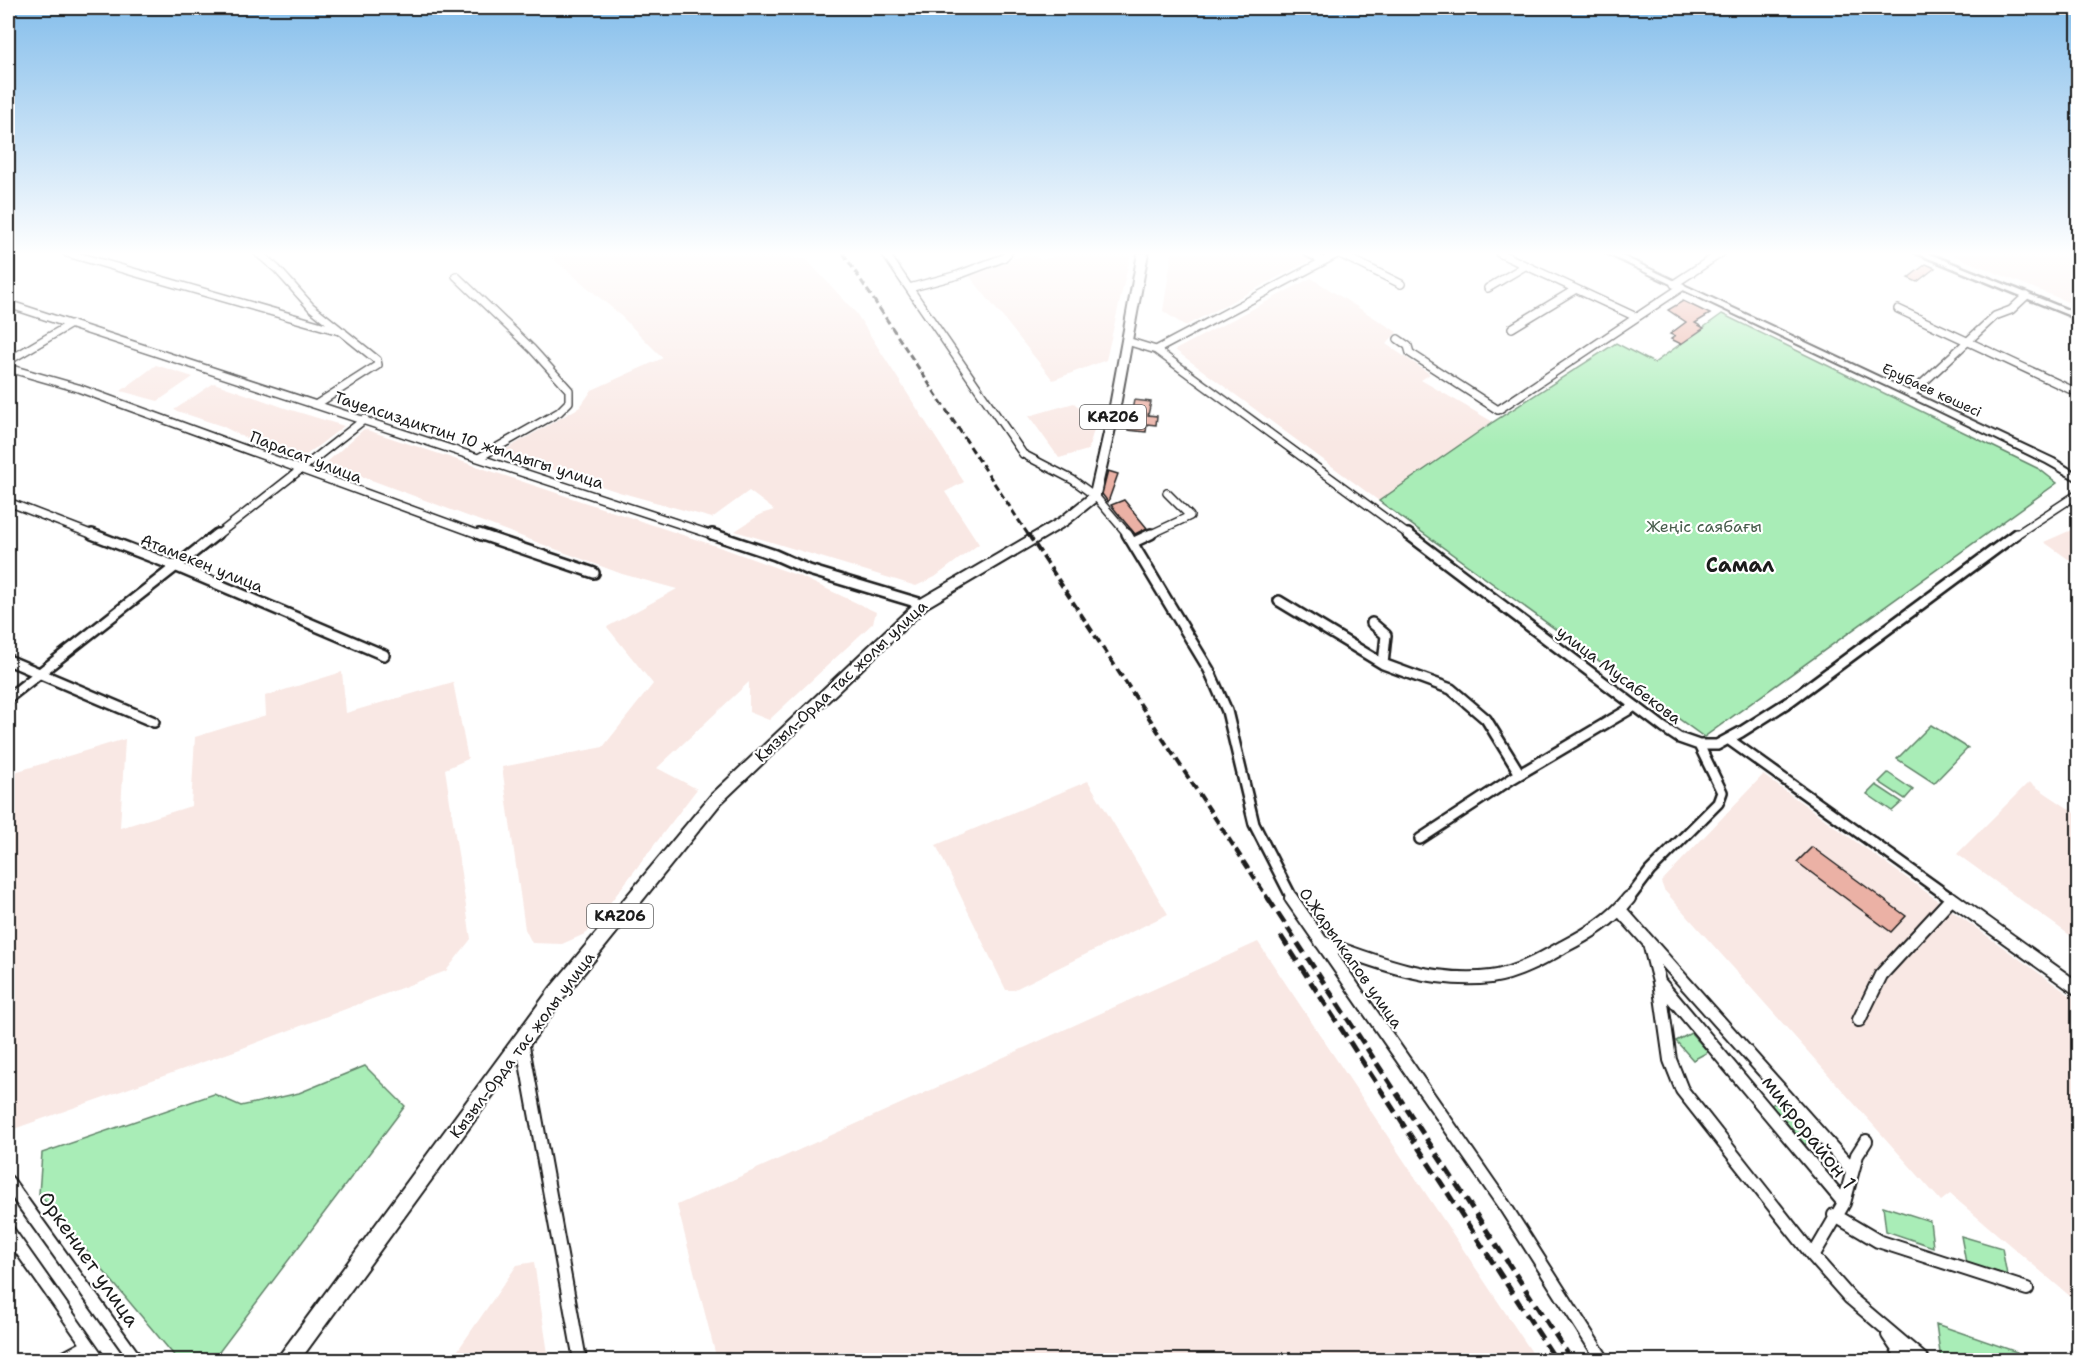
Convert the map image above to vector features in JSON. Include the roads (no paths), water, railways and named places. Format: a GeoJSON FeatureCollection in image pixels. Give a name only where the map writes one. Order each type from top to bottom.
{"type":"FeatureCollection","features":[{"type":"Feature","properties":{"kind":"main road","name":"KАZ06"},"geometry":{"type":"LineString","coordinates":[[1095,495],[1131,317]]}},
{"type":"Feature","properties":{"kind":"main road","name":"Ерубаев көшесі"},"geometry":{"type":"LineString","coordinates":[[1746,317],[1911,394],[2077,476]]}},
{"type":"Feature","properties":{"kind":"main road","name":"Кызыл-Орда тас жолы улица"},"geometry":{"type":"LineString","coordinates":[[288,1360],[522,1041],[580,965],[716,799],[922,603],[1064,521],[1095,495]]}},
{"type":"Feature","properties":{"kind":"street","name":"Тауелсиздиктин 10 жылдыгы улица"},"geometry":{"type":"LineString","coordinates":[[48,317],[775,555],[809,570],[922,603]]}},
{"type":"Feature","properties":{"kind":"street"},"geometry":{"type":"LineString","coordinates":[[290,317],[343,332]]}},
{"type":"Feature","properties":{"kind":"street"},"geometry":{"type":"LineString","coordinates":[[317,404],[378,367],[376,360],[324,317]]}},
{"type":"Feature","properties":{"kind":"street"},"geometry":{"type":"LineString","coordinates":[[480,457],[559,412],[569,402],[569,390],[499,317]]}},
{"type":"Feature","properties":{"kind":"street","name":"О.Жарылкапов улица"},"geometry":{"type":"LineString","coordinates":[[929,317],[1023,454],[1095,495],[1134,542],[1209,670],[1227,711],[1254,824],[1288,892],[1506,1208],[1603,1360]]}},
{"type":"Feature","properties":{"kind":"street"},"geometry":{"type":"LineString","coordinates":[[1156,350],[1218,317]]}},
{"type":"Feature","properties":{"kind":"street"},"geometry":{"type":"LineString","coordinates":[[1512,328],[1530,317]]}},
{"type":"Feature","properties":{"kind":"street"},"geometry":{"type":"LineString","coordinates":[[1398,339],[1408,346],[1410,352],[1498,410],[1585,353],[1633,317]]}},
{"type":"Feature","properties":{"kind":"street"},"geometry":{"type":"LineString","coordinates":[[1915,317],[2079,393]]}},
{"type":"Feature","properties":{"kind":"street"},"geometry":{"type":"LineString","coordinates":[[1911,394],[1994,317]]}},
{"type":"Feature","properties":{"kind":"street"},"geometry":{"type":"LineString","coordinates":[[8,361],[71,324]]}},
{"type":"Feature","properties":{"kind":"street","name":"улица Мусабекова"},"geometry":{"type":"LineString","coordinates":[[1127,341],[1156,350],[1409,535],[1635,706],[1679,738],[1699,746]]}},
{"type":"Feature","properties":{"kind":"street","name":"Парасат улица"},"geometry":{"type":"LineString","coordinates":[[8,368],[78,388],[440,521],[594,573]]}},
{"type":"Feature","properties":{"kind":"street"},"geometry":{"type":"LineString","coordinates":[[8,698],[365,419]]}},
{"type":"Feature","properties":{"kind":"street"},"geometry":{"type":"LineString","coordinates":[[1134,542],[1191,516],[1167,493]]}},
{"type":"Feature","properties":{"kind":"street"},"geometry":{"type":"LineString","coordinates":[[1321,942],[1387,966],[1433,976],[1492,977],[1534,963],[1590,933],[1620,910],[1650,872],[1718,803],[1722,792],[1699,746],[1717,745],[1790,701],[2004,542],[2079,494]]}},
{"type":"Feature","properties":{"kind":"street","name":"Атамекен улица"},"geometry":{"type":"LineString","coordinates":[[8,502],[175,566],[384,655]]}},
{"type":"Feature","properties":{"kind":"street"},"geometry":{"type":"LineString","coordinates":[[1279,601],[1383,664],[1451,689],[1486,719],[1520,774]]}},
{"type":"Feature","properties":{"kind":"street"},"geometry":{"type":"LineString","coordinates":[[1371,622],[1386,635],[1383,664]]}},
{"type":"Feature","properties":{"kind":"street"},"geometry":{"type":"LineString","coordinates":[[8,660],[154,722]]}},
{"type":"Feature","properties":{"kind":"street"},"geometry":{"type":"LineString","coordinates":[[1420,839],[1520,774],[1635,706]]}},
{"type":"Feature","properties":{"kind":"street"},"geometry":{"type":"LineString","coordinates":[[1728,739],[2079,989]]}},
{"type":"Feature","properties":{"kind":"street"},"geometry":{"type":"LineString","coordinates":[[1859,1020],[1881,975],[1951,899]]}},
{"type":"Feature","properties":{"kind":"street"},"geometry":{"type":"LineString","coordinates":[[1620,910],[1782,1095],[1852,1170]]}},
{"type":"Feature","properties":{"kind":"street","name":"микрорайон 1"},"geometry":{"type":"LineString","coordinates":[[1648,941],[1659,982],[1844,1203],[1834,1215],[1813,1256]]}},
{"type":"Feature","properties":{"kind":"street"},"geometry":{"type":"LineString","coordinates":[[1659,982],[1670,1060],[1682,1090],[1813,1256],[1850,1298],[1923,1360]]}},
{"type":"Feature","properties":{"kind":"street"},"geometry":{"type":"LineString","coordinates":[[522,1041],[580,1360]]}},
{"type":"Feature","properties":{"kind":"street"},"geometry":{"type":"LineString","coordinates":[[1844,1203],[1857,1155],[1866,1141]]}},
{"type":"Feature","properties":{"kind":"street","name":"Оркениет улица"},"geometry":{"type":"LineString","coordinates":[[8,1182],[90,1292],[136,1360]]}},
{"type":"Feature","properties":{"kind":"street"},"geometry":{"type":"LineString","coordinates":[[1834,1215],[1878,1241],[2027,1289]]}},
{"type":"Feature","properties":{"kind":"street"},"geometry":{"type":"LineString","coordinates":[[8,1231],[99,1360]]}},
{"type":"Feature","properties":{"kind":"street"},"geometry":{"type":"LineString","coordinates":[[1881,1325],[1905,1360]]}},
{"type":"Feature","properties":{"kind":"street"},"geometry":{"type":"LineString","coordinates":[[61,1360],[87,1346]]}},
{"type":"Feature","properties":{"kind":"railway"},"geometry":{"type":"LineString","coordinates":[[885,317],[1029,536]]}},
{"type":"Feature","properties":{"kind":"railway"},"geometry":{"type":"LineString","coordinates":[[1028,534],[1269,900]]}},
{"type":"Feature","properties":{"kind":"railway"},"geometry":{"type":"LineString","coordinates":[[1268,898],[1572,1360]]}},
{"type":"Feature","properties":{"kind":"railway"},"geometry":{"type":"LineString","coordinates":[[1281,936],[1556,1360]]}},
{"type":"Feature","properties":{"kind":"district","name":"Самал"},"geometry":{"type":"Point","coordinates":[1740,565]}},
{"type":"Feature","properties":{"kind":"park label","name":"Жеңіс саябағы"},"geometry":{"type":"Point","coordinates":[1704,526]}}]}
